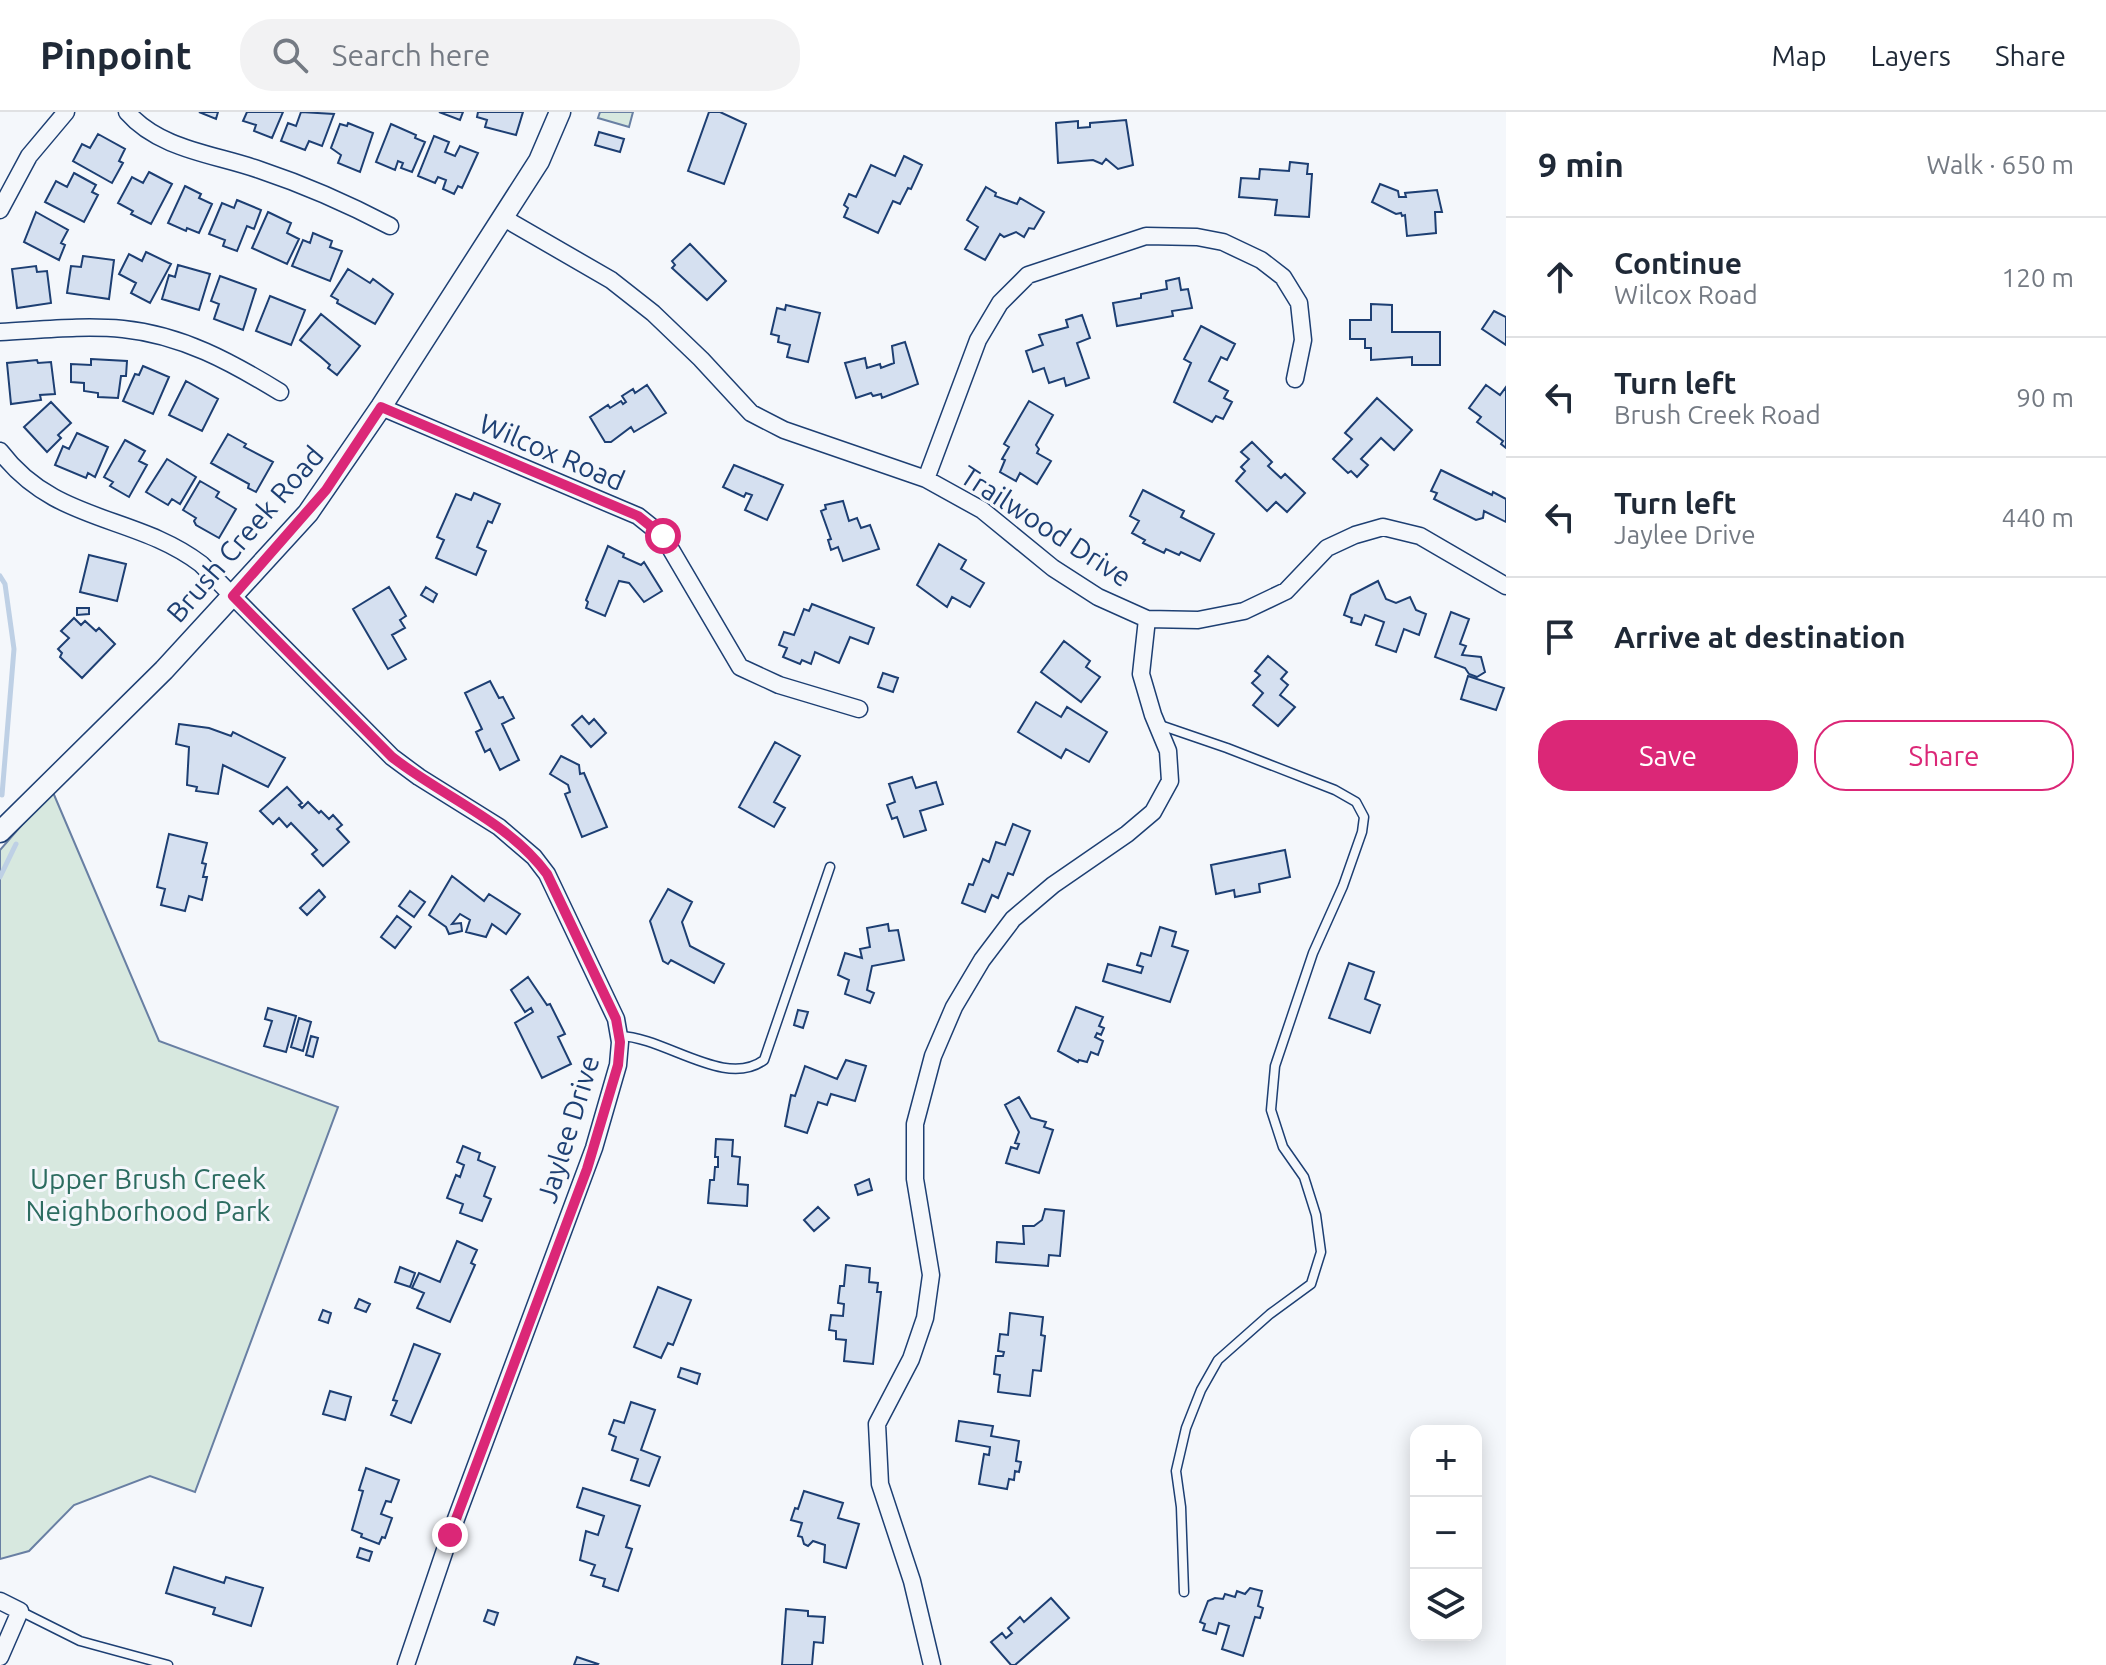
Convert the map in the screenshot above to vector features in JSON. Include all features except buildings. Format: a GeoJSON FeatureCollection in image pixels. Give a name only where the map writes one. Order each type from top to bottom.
{"type":"FeatureCollection","features":[{"type":"Feature","properties":{"kind":"street"},"geometry":{"type":"LineString","coordinates":[[0,210],[29,156],[66,112]]}},
{"type":"Feature","properties":{"kind":"street"},"geometry":{"type":"LineString","coordinates":[[127,112],[136,122],[163,139],[279,177],[390,226]]}},
{"type":"Feature","properties":{"kind":"street","name":"Brush Creek Road"},"geometry":{"type":"LineString","coordinates":[[0,832],[111,723],[233,596],[326,490],[539,161],[560,112]]}},
{"type":"Feature","properties":{"kind":"street","name":"Trailwood Drive"},"geometry":{"type":"LineString","coordinates":[[502,217],[611,280],[653,313],[751,413],[784,430],[926,479],[982,510],[1053,568],[1098,597],[1147,619],[1198,620],[1244,611],[1286,591],[1327,548],[1383,527],[1420,536],[1506,586]]}},
{"type":"Feature","properties":{"kind":"street"},"geometry":{"type":"LineString","coordinates":[[926,479],[978,340],[1000,303],[1028,275],[1146,236],[1197,237],[1223,242],[1261,260],[1283,277],[1299,303],[1303,340],[1295,379]]}},
{"type":"Feature","properties":{"kind":"street"},"geometry":{"type":"LineString","coordinates":[[0,332],[106,328],[151,333],[203,349],[280,392]]}},
{"type":"Feature","properties":{"kind":"street","name":"Wilcox Road"},"geometry":{"type":"LineString","coordinates":[[381,407],[638,516],[663,536],[740,667],[779,685],[859,709]]}},
{"type":"Feature","properties":{"kind":"street","name":"Jaylee Drive"},"geometry":{"type":"LineString","coordinates":[[0,451],[23,477],[59,502],[168,541],[201,564],[392,757],[499,827],[534,857],[547,874],[611,1007],[619,1036],[619,1053],[615,1078],[587,1169],[450,1535],[406,1665]]}},
{"type":"Feature","properties":{"kind":"street"},"geometry":{"type":"LineString","coordinates":[[932,1665],[912,1581],[880,1484],[877,1424],[911,1359],[925,1318],[931,1275],[915,1179],[915,1124],[933,1056],[954,1007],[982,960],[1013,919],[1053,885],[1127,834],[1153,812],[1170,781],[1168,751],[1141,674],[1147,619]]}},
{"type":"Feature","properties":{"kind":"street"},"geometry":{"type":"LineString","coordinates":[[0,1601],[20,1611],[0,1657]]}},
{"type":"Feature","properties":{"kind":"lane"},"geometry":{"type":"LineString","coordinates":[[1156,723],[1335,790],[1356,802],[1364,817],[1362,832],[1313,953],[1275,1066],[1271,1110],[1283,1147],[1304,1177],[1316,1215],[1321,1252],[1311,1284],[1270,1314],[1218,1360],[1201,1390],[1186,1428],[1176,1471],[1181,1507],[1184,1592]]}},
{"type":"Feature","properties":{"kind":"lane"},"geometry":{"type":"LineString","coordinates":[[619,1036],[652,1041],[734,1071],[764,1060],[830,867]]}},
{"type":"Feature","properties":{"kind":"lane"},"geometry":{"type":"LineString","coordinates":[[20,1611],[80,1641],[168,1665]]}},
{"type":"Feature","properties":{"kind":"green space"},"geometry":{"type":"Polygon","coordinates":[[[600,112],[633,112],[629,127],[598,118],[600,112]]]}},
{"type":"Feature","properties":{"kind":"green space","name":"Upper Brush Creek Neighborhood Park"},"geometry":{"type":"Polygon","coordinates":[[[52,790],[159,1041],[338,1107],[195,1492],[150,1476],[74,1505],[29,1551],[0,1559],[0,850],[52,790]]]}},
{"type":"Feature","properties":{"kind":"waterway"},"geometry":{"type":"LineString","coordinates":[[0,576],[5,584],[14,649],[2,795]]}},
{"type":"Feature","properties":{"kind":"waterway"},"geometry":{"type":"LineString","coordinates":[[0,877],[16,844]]}},
{"type":"Feature","properties":{"kind":"route"},"geometry":{"type":"LineString","coordinates":[[450,1535],[600,1129],[618,1065],[620,1042],[616,1019],[547,874],[534,857],[499,827],[392,757],[233,596],[308,513],[381,407],[638,516],[663,536]]}}]}
